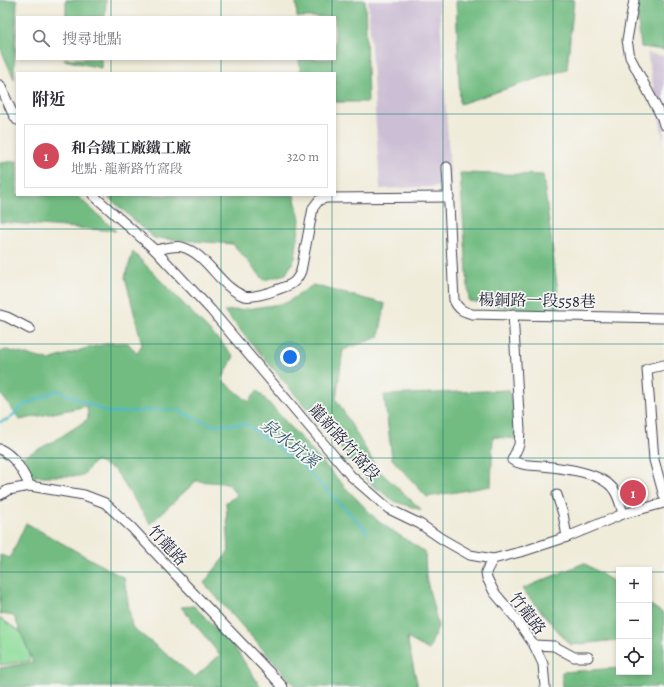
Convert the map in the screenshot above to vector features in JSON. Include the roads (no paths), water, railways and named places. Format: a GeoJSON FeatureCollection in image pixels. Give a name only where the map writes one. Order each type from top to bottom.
{"type":"FeatureCollection","features":[{"type":"Feature","properties":{"kind":"street"},"geometry":{"type":"LineString","coordinates":[[634,0],[627,40],[630,57],[662,118],[664,125]]}},
{"type":"Feature","properties":{"kind":"street"},"geometry":{"type":"LineString","coordinates":[[0,85],[16,118]]}},
{"type":"Feature","properties":{"kind":"street","name":"楊銅路一段558巷"},"geometry":{"type":"LineString","coordinates":[[447,167],[454,300],[457,307],[461,311],[472,314],[664,318]]}},
{"type":"Feature","properties":{"kind":"street","name":"龍新路竹窩段"},"geometry":{"type":"LineString","coordinates":[[94,196],[155,250],[211,310],[351,476],[389,509],[420,524],[470,555],[493,559],[524,551],[567,537],[623,514],[664,503]]}},
{"type":"Feature","properties":{"kind":"street"},"geometry":{"type":"LineString","coordinates":[[155,250],[181,246],[195,253],[227,285],[245,296],[266,294],[289,286],[297,280],[301,271],[313,208],[319,200],[327,198],[449,197]]}},
{"type":"Feature","properties":{"kind":"street"},"geometry":{"type":"LineString","coordinates":[[514,314],[520,430],[519,445],[512,460],[521,464],[571,470],[601,479],[614,490],[623,514]]}},
{"type":"Feature","properties":{"kind":"street"},"geometry":{"type":"LineString","coordinates":[[0,315],[30,329]]}},
{"type":"Feature","properties":{"kind":"street"},"geometry":{"type":"LineString","coordinates":[[664,365],[647,369],[654,460],[664,496]]}},
{"type":"Feature","properties":{"kind":"street"},"geometry":{"type":"LineString","coordinates":[[0,449],[13,457],[18,463],[30,486]]}},
{"type":"Feature","properties":{"kind":"street","name":"竹龍路"},"geometry":{"type":"LineString","coordinates":[[0,495],[8,490],[30,486],[84,495],[105,503],[132,528],[283,687]]}},
{"type":"Feature","properties":{"kind":"street"},"geometry":{"type":"LineString","coordinates":[[557,495],[564,514],[567,537]]}},
{"type":"Feature","properties":{"kind":"street","name":"竹龍路"},"geometry":{"type":"LineString","coordinates":[[493,559],[486,572],[487,578],[494,592],[514,616],[534,645],[544,664],[545,687]]}},
{"type":"Feature","properties":{"kind":"street"},"geometry":{"type":"LineString","coordinates":[[534,645],[554,646],[574,657],[588,658]]}},
{"type":"Feature","properties":{"kind":"waterway","name":"泉水坑溪"},"geometry":{"type":"LineString","coordinates":[[0,422],[9,419],[22,406],[58,390],[109,413],[174,409],[212,425],[246,424],[302,465],[368,532]]}},
{"type":"Feature","properties":{"kind":"place","name":"和合鐵工廠鐵工廠"},"geometry":{"type":"Point","coordinates":[633,493]}}]}
